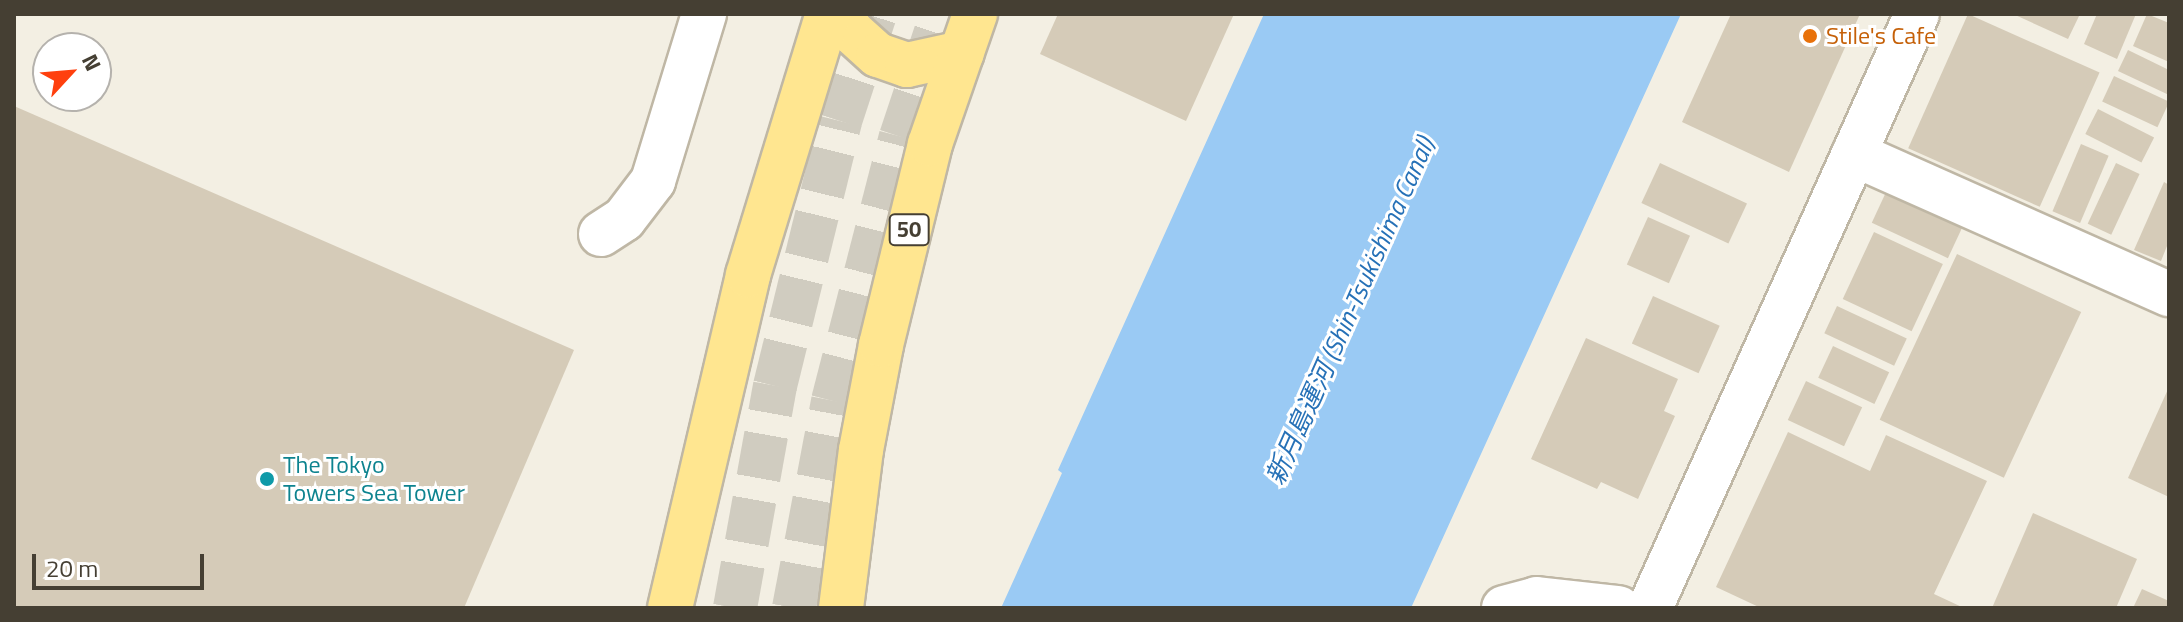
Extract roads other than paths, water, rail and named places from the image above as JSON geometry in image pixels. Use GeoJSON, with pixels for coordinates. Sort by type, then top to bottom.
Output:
{"type":"FeatureCollection","features":[{"type":"Feature","properties":{"kind":"main road"},"geometry":{"type":"LineString","coordinates":[[670,608],[748,275],[828,14]]}},
{"type":"Feature","properties":{"kind":"main road","name":"50"},"geometry":{"type":"LineString","coordinates":[[841,14],[851,31],[878,55],[907,65],[968,33]]}},
{"type":"Feature","properties":{"kind":"main road","name":"50"},"geometry":{"type":"LineString","coordinates":[[841,608],[861,450],[881,345],[930,144],[968,33]]}},
{"type":"Feature","properties":{"kind":"street"},"geometry":{"type":"LineString","coordinates":[[601,234],[624,219],[653,181],[704,14]]}},
{"type":"Feature","properties":{"kind":"street"},"geometry":{"type":"LineString","coordinates":[[1650,608],[1917,14]]}},
{"type":"Feature","properties":{"kind":"street"},"geometry":{"type":"LineString","coordinates":[[1854,154],[2169,294]]}},
{"type":"Feature","properties":{"kind":"street"},"geometry":{"type":"LineString","coordinates":[[1504,608],[1537,599],[1619,608]]}},
{"type":"Feature","properties":{"kind":"water","name":"新月島運河 (Shin-Tsukishima Canal)"},"geometry":{"type":"Polygon","coordinates":[[[1264,14],[1681,14],[1411,608],[1001,608],[1062,473],[1058,470],[1264,14]]]}},
{"type":"Feature","properties":{"kind":"tunnel"},"geometry":{"type":"LineString","coordinates":[[735,608],[775,386],[840,121],[875,14]]}},
{"type":"Feature","properties":{"kind":"tunnel"},"geometry":{"type":"LineString","coordinates":[[794,608],[833,401],[901,137],[942,14]]}},
{"type":"Feature","properties":{"kind":"place","name":"Stile's Cafe"},"geometry":{"type":"Point","coordinates":[1810,36]}},
{"type":"Feature","properties":{"kind":"place","name":"The Tokyo Towers Sea Tower"},"geometry":{"type":"Point","coordinates":[267,479]}}]}
